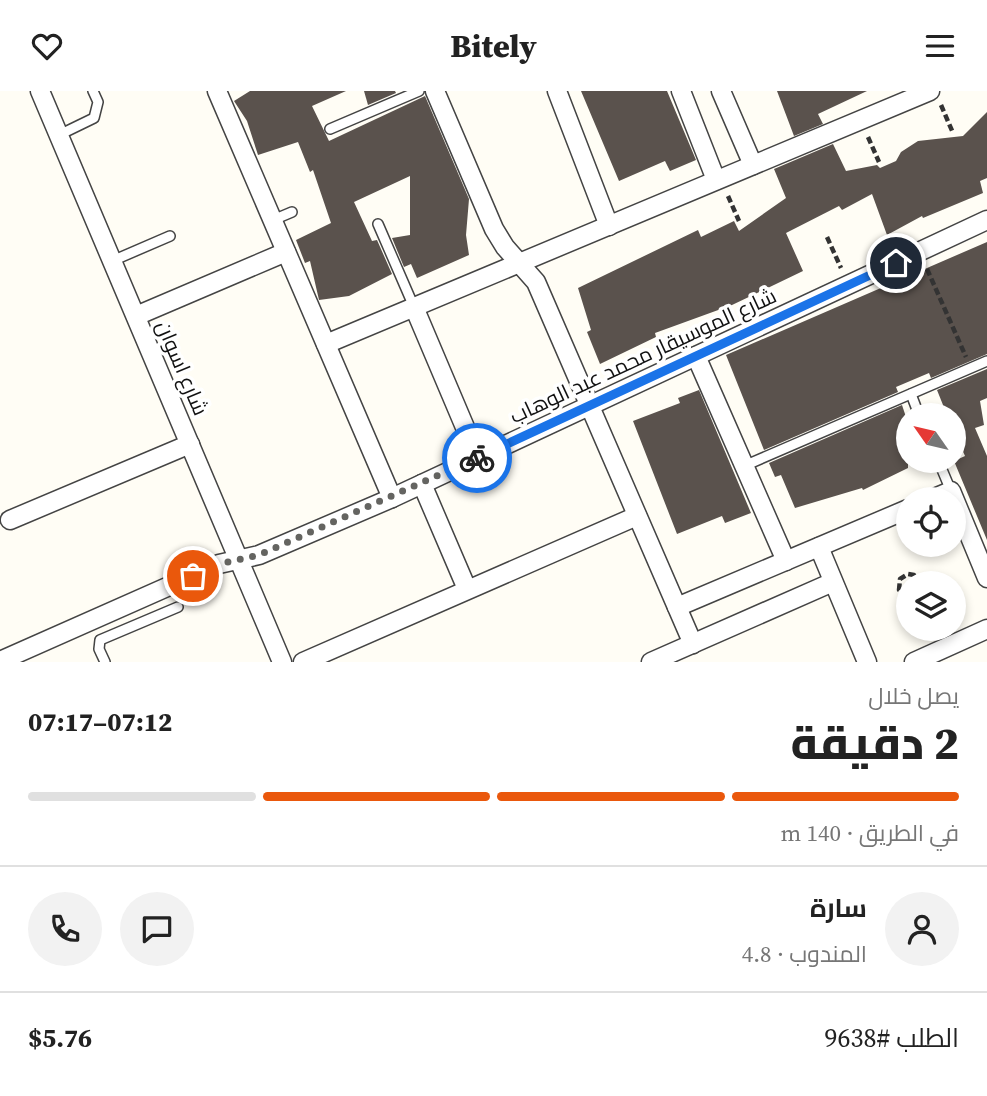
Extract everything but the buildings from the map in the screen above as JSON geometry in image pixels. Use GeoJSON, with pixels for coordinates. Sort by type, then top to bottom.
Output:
{"type":"FeatureCollection","features":[{"type":"Feature","properties":{"kind":"street","name":"شارع اسوان"},"geometry":{"type":"LineString","coordinates":[[40,91],[282,662]]}},
{"type":"Feature","properties":{"kind":"street"},"geometry":{"type":"LineString","coordinates":[[217,91],[392,498]]}},
{"type":"Feature","properties":{"kind":"street"},"geometry":{"type":"LineString","coordinates":[[435,91],[494,229],[536,282],[693,644]]}},
{"type":"Feature","properties":{"kind":"street"},"geometry":{"type":"LineString","coordinates":[[557,91],[609,226]]}},
{"type":"Feature","properties":{"kind":"street"},"geometry":{"type":"LineString","coordinates":[[681,91],[719,180]]}},
{"type":"Feature","properties":{"kind":"street"},"geometry":{"type":"LineString","coordinates":[[721,91],[753,165]]}},
{"type":"Feature","properties":{"kind":"street"},"geometry":{"type":"LineString","coordinates":[[326,344],[861,120],[928,95]]}},
{"type":"Feature","properties":{"kind":"street","name":"شارع الموسيقار محمد عبد الوهاب"},"geometry":{"type":"LineString","coordinates":[[0,661],[219,564],[259,555],[392,498],[987,221]]}},
{"type":"Feature","properties":{"kind":"street"},"geometry":{"type":"LineString","coordinates":[[136,316],[286,252]]}},
{"type":"Feature","properties":{"kind":"street"},"geometry":{"type":"LineString","coordinates":[[414,307],[478,458]]}},
{"type":"Feature","properties":{"kind":"street"},"geometry":{"type":"LineString","coordinates":[[696,356],[786,561]]}},
{"type":"Feature","properties":{"kind":"street"},"geometry":{"type":"LineString","coordinates":[[10,520],[190,444]]}},
{"type":"Feature","properties":{"kind":"street"},"geometry":{"type":"LineString","coordinates":[[422,484],[467,589]]}},
{"type":"Feature","properties":{"kind":"street"},"geometry":{"type":"LineString","coordinates":[[677,607],[896,514]]}},
{"type":"Feature","properties":{"kind":"street"},"geometry":{"type":"LineString","coordinates":[[303,662],[637,516]]}},
{"type":"Feature","properties":{"kind":"street"},"geometry":{"type":"LineString","coordinates":[[966,528],[987,579]]}},
{"type":"Feature","properties":{"kind":"street"},"geometry":{"type":"LineString","coordinates":[[819,547],[867,662]]}},
{"type":"Feature","properties":{"kind":"street"},"geometry":{"type":"LineString","coordinates":[[651,662],[833,582]]}},
{"type":"Feature","properties":{"kind":"street"},"geometry":{"type":"LineString","coordinates":[[914,662],[934,658],[987,629]]}},
{"type":"Feature","properties":{"kind":"lane"},"geometry":{"type":"LineString","coordinates":[[59,135],[94,118],[98,102],[93,91]]}},
{"type":"Feature","properties":{"kind":"lane"},"geometry":{"type":"LineString","coordinates":[[330,129],[419,91]]}},
{"type":"Feature","properties":{"kind":"lane"},"geometry":{"type":"LineString","coordinates":[[273,220],[292,212]]}},
{"type":"Feature","properties":{"kind":"lane"},"geometry":{"type":"LineString","coordinates":[[378,224],[414,307]]}},
{"type":"Feature","properties":{"kind":"lane"},"geometry":{"type":"LineString","coordinates":[[113,261],[170,236]]}},
{"type":"Feature","properties":{"kind":"lane"},"geometry":{"type":"LineString","coordinates":[[744,466],[987,361]]}},
{"type":"Feature","properties":{"kind":"lane"},"geometry":{"type":"LineString","coordinates":[[911,394],[914,403]]}},
{"type":"Feature","properties":{"kind":"lane"},"geometry":{"type":"LineString","coordinates":[[142,598],[152,618]]}},
{"type":"Feature","properties":{"kind":"lane"},"geometry":{"type":"LineString","coordinates":[[105,662],[98,646],[100,640],[178,607]]}},
{"type":"Feature","properties":{"kind":"path"},"geometry":{"type":"LineString","coordinates":[[928,95],[953,133]]}},
{"type":"Feature","properties":{"kind":"path"},"geometry":{"type":"LineString","coordinates":[[861,120],[879,162]]}},
{"type":"Feature","properties":{"kind":"path"},"geometry":{"type":"LineString","coordinates":[[719,180],[739,221]]}},
{"type":"Feature","properties":{"kind":"path"},"geometry":{"type":"LineString","coordinates":[[827,237],[849,285]]}},
{"type":"Feature","properties":{"kind":"path"},"geometry":{"type":"LineString","coordinates":[[920,252],[971,367]]}},
{"type":"Feature","properties":{"kind":"way so far"},"geometry":{"type":"LineString","coordinates":[[193,576],[219,564],[259,555],[477,458]]}},
{"type":"Feature","properties":{"kind":"route"},"geometry":{"type":"LineString","coordinates":[[477,458],[896,263]]}}]}
